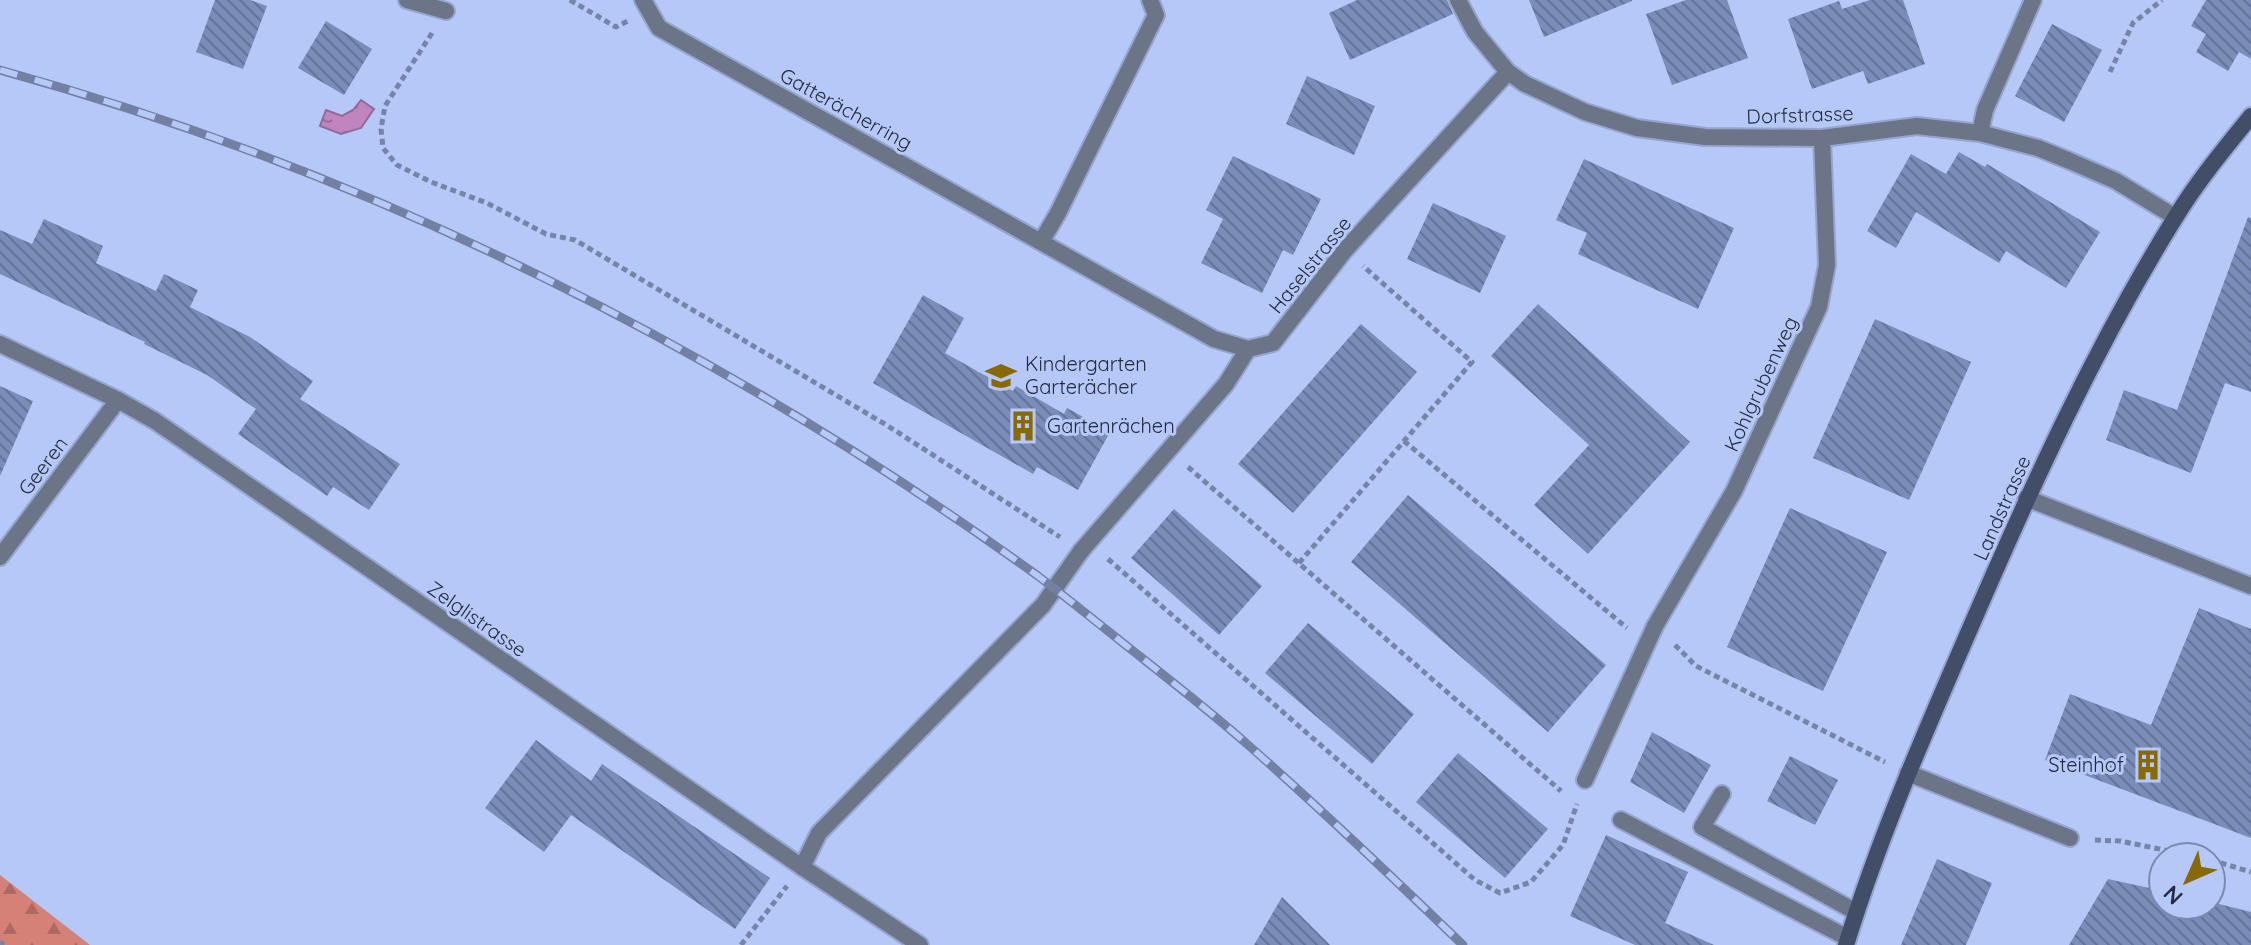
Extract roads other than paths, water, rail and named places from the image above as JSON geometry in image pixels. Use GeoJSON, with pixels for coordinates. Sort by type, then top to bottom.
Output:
{"type":"FeatureCollection","features":[{"type":"Feature","properties":{"kind":"main road","name":"Landstrasse"},"geometry":{"type":"LineString","coordinates":[[1847,941],[1908,773],[2026,498],[2096,357],[2175,217],[2210,166],[2251,116]]}},
{"type":"Feature","properties":{"kind":"street"},"geometry":{"type":"LineString","coordinates":[[407,0],[446,11]]}},
{"type":"Feature","properties":{"kind":"street"},"geometry":{"type":"LineString","coordinates":[[1041,242],[1156,15],[1150,0]]}},
{"type":"Feature","properties":{"kind":"street","name":"Dorfstrasse"},"geometry":{"type":"LineString","coordinates":[[1458,0],[1475,32],[1508,72],[1525,84],[1585,112],[1637,128],[1705,137],[1822,138],[1917,126],[1980,133],[2038,148],[2070,161],[2116,181],[2175,217]]}},
{"type":"Feature","properties":{"kind":"street"},"geometry":{"type":"LineString","coordinates":[[1980,133],[1985,110],[2033,0]]}},
{"type":"Feature","properties":{"kind":"street","name":"Gatterächerring"},"geometry":{"type":"LineString","coordinates":[[646,5],[659,28],[1214,339],[1248,349]]}},
{"type":"Feature","properties":{"kind":"street","name":"Haselstrasse"},"geometry":{"type":"LineString","coordinates":[[1248,349],[1273,343],[1345,250],[1508,72]]}},
{"type":"Feature","properties":{"kind":"street","name":"Kohlgrubenweg"},"geometry":{"type":"LineString","coordinates":[[1585,780],[1655,626],[1734,491],[1819,307],[1827,265],[1822,138]]}},
{"type":"Feature","properties":{"kind":"street","name":"Zelglistrasse"},"geometry":{"type":"LineString","coordinates":[[0,344],[118,400],[168,430],[920,945]]}},
{"type":"Feature","properties":{"kind":"street"},"geometry":{"type":"LineString","coordinates":[[802,867],[819,833],[1043,605],[1085,546],[1226,384],[1248,349]]}},
{"type":"Feature","properties":{"kind":"street","name":"Geeren"},"geometry":{"type":"LineString","coordinates":[[0,557],[118,400]]}},
{"type":"Feature","properties":{"kind":"street"},"geometry":{"type":"LineString","coordinates":[[2026,498],[2251,586]]}},
{"type":"Feature","properties":{"kind":"street"},"geometry":{"type":"LineString","coordinates":[[1908,773],[2070,838]]}},
{"type":"Feature","properties":{"kind":"street"},"geometry":{"type":"LineString","coordinates":[[1722,794],[1702,827],[1856,912]]}},
{"type":"Feature","properties":{"kind":"street"},"geometry":{"type":"LineString","coordinates":[[1621,820],[1847,941]]}},
{"type":"Feature","properties":{"kind":"water"},"geometry":{"type":"Polygon","coordinates":[[[361,100],[374,109],[361,128],[341,134],[320,126],[326,110],[342,116],[353,110],[361,100]]]}},
{"type":"Feature","properties":{"kind":"railway"},"geometry":{"type":"LineString","coordinates":[[0,70],[139,112],[275,160],[409,215],[541,276],[670,343],[796,416],[919,494],[1038,576],[1198,702],[1329,818],[1463,945]]}},
{"type":"Feature","properties":{"kind":"place","name":"Kindergarten Garterächer"},"geometry":{"type":"Point","coordinates":[1001,376]}},
{"type":"Feature","properties":{"kind":"place","name":"Gartenrächen"},"geometry":{"type":"Point","coordinates":[1023,426]}},
{"type":"Feature","properties":{"kind":"place","name":"Steinhof"},"geometry":{"type":"Point","coordinates":[2148,765]}}]}
